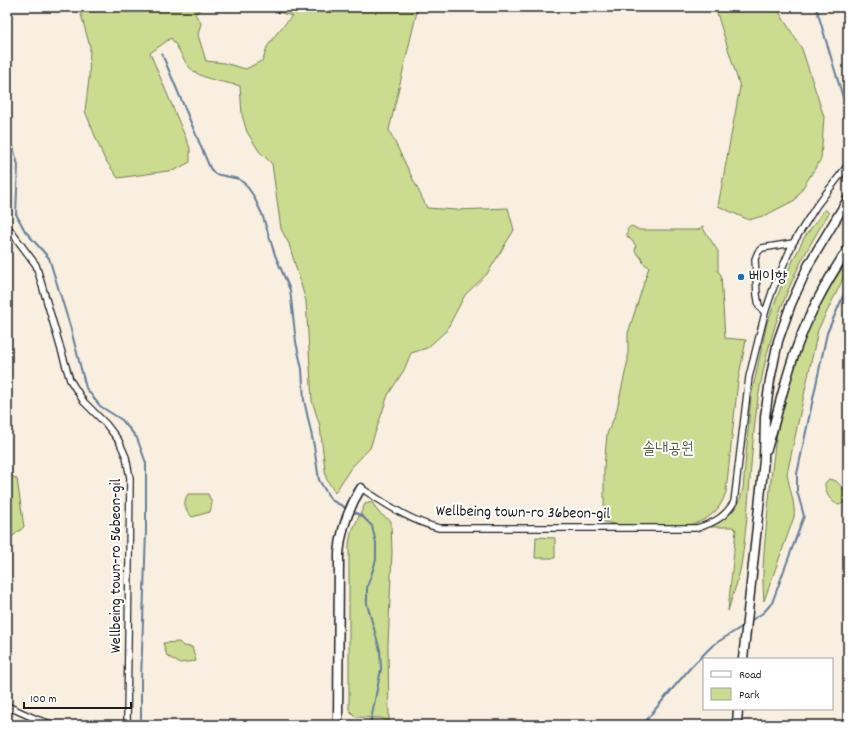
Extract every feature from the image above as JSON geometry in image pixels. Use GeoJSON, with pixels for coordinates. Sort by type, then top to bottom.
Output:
{"type":"FeatureCollection","features":[{"type":"Feature","properties":{"kind":"main road"},"geometry":{"type":"LineString","coordinates":[[743,658],[764,460],[765,417],[770,380],[778,342],[794,297],[809,264],[848,199]]}},
{"type":"Feature","properties":{"kind":"main road"},"geometry":{"type":"LineString","coordinates":[[764,460],[782,393],[803,332],[820,294],[848,249]]}},
{"type":"Feature","properties":{"kind":"main road","name":"Wellbeing town-ro 36beon-gil"},"geometry":{"type":"LineString","coordinates":[[338,725],[339,554],[346,519],[361,488]]}},
{"type":"Feature","properties":{"kind":"main road"},"geometry":{"type":"LineString","coordinates":[[737,725],[738,710]]}},
{"type":"Feature","properties":{"kind":"street","name":"Wellbeing town-ro 36beon-gil"},"geometry":{"type":"LineString","coordinates":[[361,488],[401,514],[439,528],[675,529],[698,528],[718,520],[728,511],[734,502],[749,377],[765,313],[773,289],[793,243],[817,205],[848,165]]}},
{"type":"Feature","properties":{"kind":"street","name":"Wellbeing town-ro 56beon-gil"},"geometry":{"type":"LineString","coordinates":[[7,226],[36,265],[70,380],[84,402],[106,424],[119,441],[126,457],[130,478],[127,725]]}},
{"type":"Feature","properties":{"kind":"street"},"geometry":{"type":"LineString","coordinates":[[765,313],[759,306],[755,259],[758,252],[762,248],[793,243]]}},
{"type":"Feature","properties":{"kind":"street"},"geometry":{"type":"LineString","coordinates":[[7,706],[36,719],[55,725]]}},
{"type":"Feature","properties":{"kind":"green space"},"geometry":{"type":"Polygon","coordinates":[[[79,7],[203,7],[195,14],[201,23],[198,35],[206,61],[224,63],[246,69],[263,60],[267,47],[292,16],[260,7],[418,7],[389,130],[427,208],[457,210],[508,208],[514,230],[487,274],[465,295],[446,331],[427,348],[411,353],[404,370],[388,395],[370,448],[350,469],[335,493],[326,478],[320,426],[312,401],[306,301],[289,244],[281,229],[272,164],[259,151],[247,132],[242,115],[240,86],[210,79],[191,69],[171,38],[150,53],[190,148],[190,162],[175,170],[118,178],[104,158],[85,111],[89,79],[90,47],[79,7]]]}},
{"type":"Feature","properties":{"kind":"green space"},"geometry":{"type":"Polygon","coordinates":[[[715,7],[776,7],[802,49],[824,117],[821,159],[795,200],[766,215],[749,220],[718,206],[740,87],[715,7]]]}},
{"type":"Feature","properties":{"kind":"green space"},"geometry":{"type":"Polygon","coordinates":[[[825,209],[829,213],[797,270],[781,307],[767,353],[755,419],[745,539],[738,578],[728,611],[736,530],[733,527],[711,527],[723,520],[732,512],[741,496],[743,489],[751,397],[767,323],[785,277],[804,238],[825,209]]]}},
{"type":"Feature","properties":{"kind":"green space","name":"솔내공원"},"geometry":{"type":"Polygon","coordinates":[[[632,226],[639,230],[698,230],[703,226],[704,230],[718,251],[718,271],[721,275],[725,338],[746,340],[738,381],[726,492],[721,504],[710,516],[694,524],[626,526],[604,522],[604,467],[607,434],[616,413],[628,360],[628,333],[649,267],[643,263],[642,259],[635,251],[636,246],[627,236],[628,228],[632,226]]]}},
{"type":"Feature","properties":{"kind":"green space"},"geometry":{"type":"Polygon","coordinates":[[[845,264],[843,278],[818,330],[787,474],[793,502],[794,517],[764,601],[763,567],[774,455],[777,434],[789,381],[813,320],[833,282],[845,264]]]}},
{"type":"Feature","properties":{"kind":"green space"},"geometry":{"type":"Polygon","coordinates":[[[7,473],[17,479],[24,527],[7,541],[7,473]]]}},
{"type":"Feature","properties":{"kind":"green space"},"geometry":{"type":"Polygon","coordinates":[[[829,479],[836,481],[845,490],[848,490],[848,501],[839,505],[831,499],[827,494],[825,487],[825,483],[829,479]]]}},
{"type":"Feature","properties":{"kind":"green space"},"geometry":{"type":"Polygon","coordinates":[[[188,494],[208,494],[212,503],[210,512],[192,517],[185,506],[185,500],[188,494]]]}},
{"type":"Feature","properties":{"kind":"green space"},"geometry":{"type":"Polygon","coordinates":[[[372,502],[379,513],[391,521],[392,552],[388,645],[389,722],[381,718],[356,717],[349,710],[349,544],[351,533],[365,504],[372,502]]]}},
{"type":"Feature","properties":{"kind":"green space"},"geometry":{"type":"Polygon","coordinates":[[[536,537],[555,538],[555,558],[535,558],[536,537]]]}},
{"type":"Feature","properties":{"kind":"green space"},"geometry":{"type":"Polygon","coordinates":[[[179,642],[183,646],[192,647],[196,661],[179,663],[167,656],[163,643],[179,642]]]}},
{"type":"Feature","properties":{"kind":"waterway"},"geometry":{"type":"LineString","coordinates":[[816,7],[847,111],[848,141]]}},
{"type":"Feature","properties":{"kind":"waterway"},"geometry":{"type":"LineString","coordinates":[[162,54],[210,168],[215,174],[239,179],[246,185],[253,195],[262,214],[275,255],[290,290],[296,342],[302,369],[304,400],[314,446],[319,480],[331,500],[348,509]]}},
{"type":"Feature","properties":{"kind":"waterway"},"geometry":{"type":"LineString","coordinates":[[7,138],[13,147],[18,165],[16,214],[25,231],[49,258],[70,326],[86,388],[100,406],[122,420],[137,438],[146,463],[146,531],[141,725]]}},
{"type":"Feature","properties":{"kind":"waterway"},"geometry":{"type":"LineString","coordinates":[[750,621],[763,613],[772,603],[804,516],[797,491],[797,474],[827,333],[848,285]]}},
{"type":"Feature","properties":{"kind":"waterway"},"geometry":{"type":"LineString","coordinates":[[352,511],[362,516],[372,526],[376,543],[376,560],[367,588],[367,604],[380,650],[381,669],[370,725]]}},
{"type":"Feature","properties":{"kind":"waterway"},"geometry":{"type":"LineString","coordinates":[[643,725],[691,667],[713,645],[743,626]]}},
{"type":"Feature","properties":{"kind":"place","name":"베이향"},"geometry":{"type":"Point","coordinates":[741,277]}}]}
